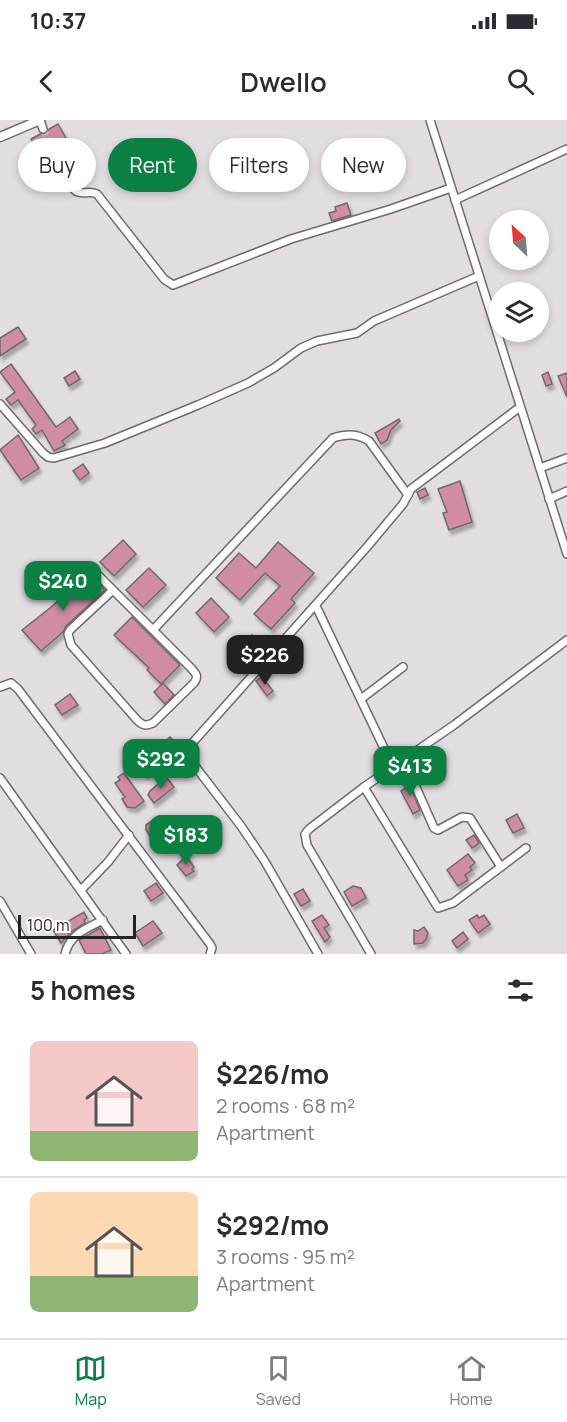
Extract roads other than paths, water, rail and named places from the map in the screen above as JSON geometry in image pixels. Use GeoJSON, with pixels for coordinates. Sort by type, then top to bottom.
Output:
{"type":"FeatureCollection","features":[{"type":"Feature","properties":{"kind":"street"},"geometry":{"type":"LineString","coordinates":[[0,137],[40,120],[43,129]]}},
{"type":"Feature","properties":{"kind":"street"},"geometry":{"type":"LineString","coordinates":[[430,120],[567,554]]}},
{"type":"Feature","properties":{"kind":"street"},"geometry":{"type":"LineString","coordinates":[[454,200],[567,149]]}},
{"type":"Feature","properties":{"kind":"street"},"geometry":{"type":"LineString","coordinates":[[92,192],[97,194],[164,279],[173,285],[291,239],[451,188]]}},
{"type":"Feature","properties":{"kind":"street"},"geometry":{"type":"LineString","coordinates":[[0,404],[43,453],[54,458],[105,443],[198,405],[248,383],[274,368],[301,348],[317,341],[357,333],[374,321],[479,276]]}},
{"type":"Feature","properties":{"kind":"street"},"geometry":{"type":"LineString","coordinates":[[318,954],[264,860],[186,753],[191,743],[316,606],[420,482],[520,406]]}},
{"type":"Feature","properties":{"kind":"street"},"geometry":{"type":"LineString","coordinates":[[153,630],[333,438],[354,434],[369,441],[408,495]]}},
{"type":"Feature","properties":{"kind":"street"},"geometry":{"type":"LineString","coordinates":[[540,468],[567,458]]}},
{"type":"Feature","properties":{"kind":"street"},"geometry":{"type":"LineString","coordinates":[[549,499],[567,491]]}},
{"type":"Feature","properties":{"kind":"street"},"geometry":{"type":"LineString","coordinates":[[93,570],[113,590],[153,630],[196,674],[197,679],[153,723],[146,726],[137,720],[68,639],[70,630],[113,590]]}},
{"type":"Feature","properties":{"kind":"street"},"geometry":{"type":"LineString","coordinates":[[316,606],[393,767]]}},
{"type":"Feature","properties":{"kind":"street"},"geometry":{"type":"LineString","coordinates":[[371,954],[305,839],[305,834],[363,787],[454,725],[567,640]]}},
{"type":"Feature","properties":{"kind":"street"},"geometry":{"type":"LineString","coordinates":[[361,699],[403,667]]}},
{"type":"Feature","properties":{"kind":"street"},"geometry":{"type":"LineString","coordinates":[[0,687],[10,683],[18,689],[210,944],[212,948],[210,954]]}},
{"type":"Feature","properties":{"kind":"street"},"geometry":{"type":"LineString","coordinates":[[404,760],[434,828],[438,830],[444,828],[462,817],[470,818],[501,867]]}},
{"type":"Feature","properties":{"kind":"street"},"geometry":{"type":"LineString","coordinates":[[0,778],[82,889],[126,954]]}},
{"type":"Feature","properties":{"kind":"street"},"geometry":{"type":"LineString","coordinates":[[363,787],[438,908],[444,908],[453,903],[526,848]]}},
{"type":"Feature","properties":{"kind":"street"},"geometry":{"type":"LineString","coordinates":[[82,889],[108,862],[129,835]]}},
{"type":"Feature","properties":{"kind":"street"},"geometry":{"type":"LineString","coordinates":[[0,902],[31,954]]}},
{"type":"Feature","properties":{"kind":"street"},"geometry":{"type":"LineString","coordinates":[[65,954],[74,936],[103,920]]}},
{"type":"Feature","properties":{"kind":"tunnel"},"geometry":{"type":"LineString","coordinates":[[43,129],[48,138]]}}]}
